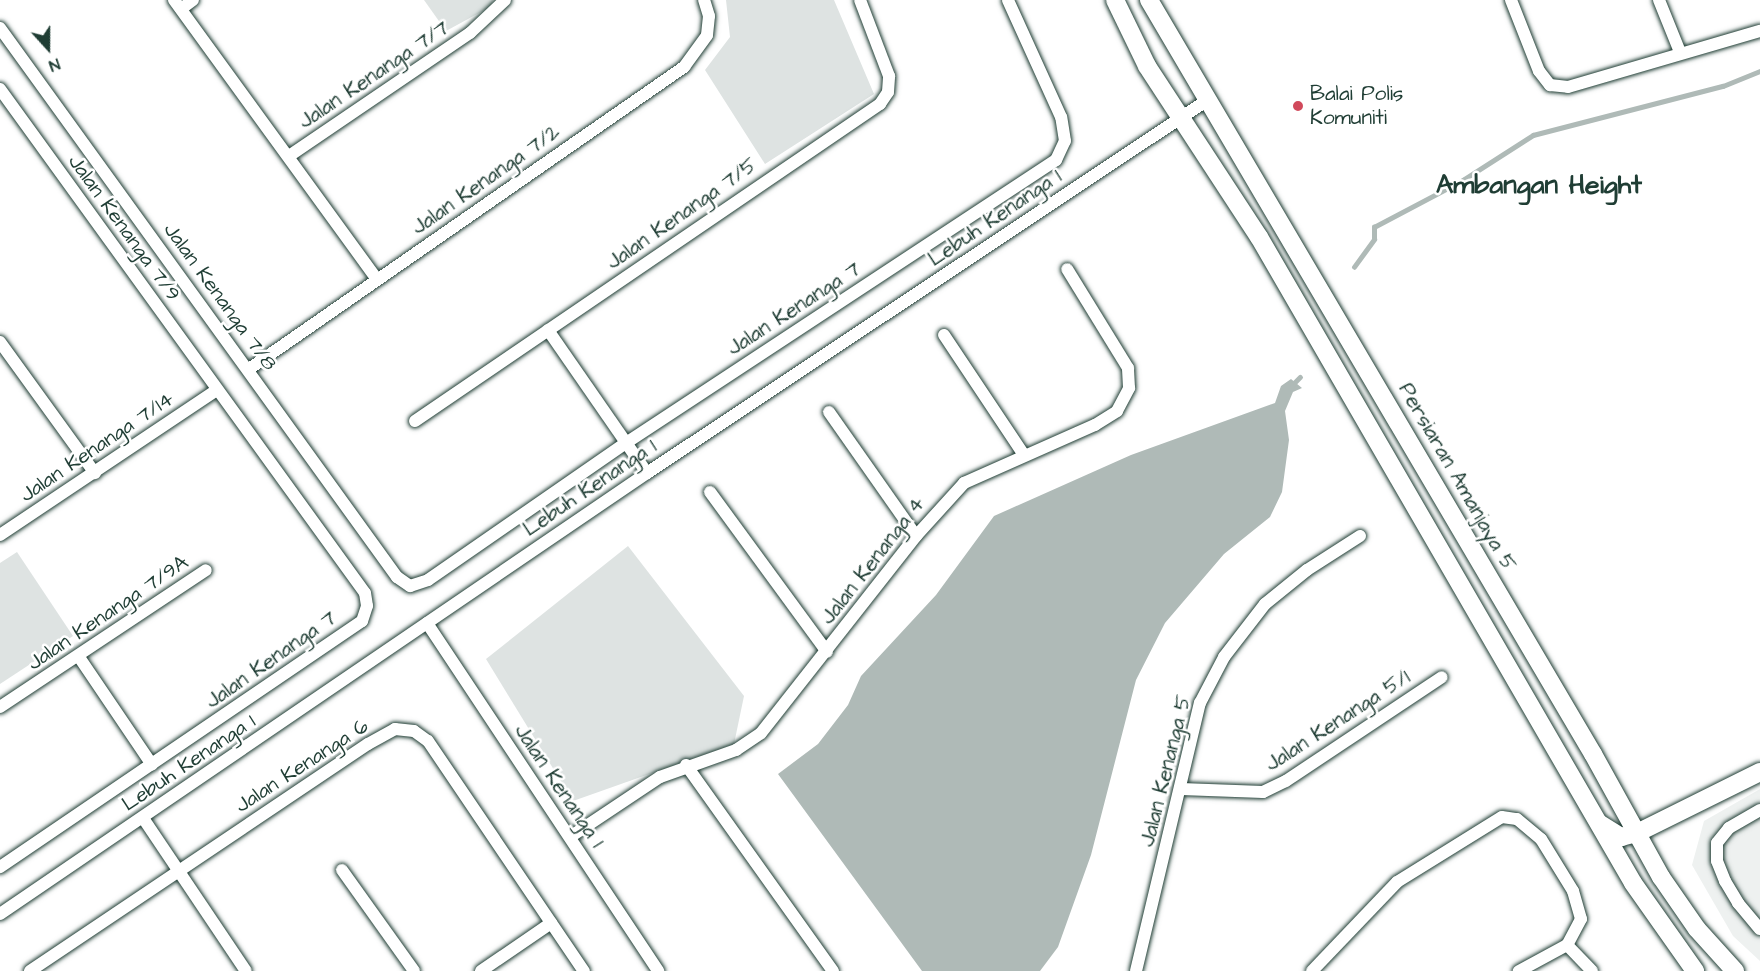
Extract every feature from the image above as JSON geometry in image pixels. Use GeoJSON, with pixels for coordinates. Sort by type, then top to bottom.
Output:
{"type":"FeatureCollection","features":[{"type":"Feature","properties":{"kind":"street"},"geometry":{"type":"LineString","coordinates":[[193,0],[178,4],[377,279]]}},
{"type":"Feature","properties":{"kind":"street","name":"Jalan Kenanga 7/7"},"geometry":{"type":"LineString","coordinates":[[289,156],[470,33],[505,0]]}},
{"type":"Feature","properties":{"kind":"street","name":"Jalan Kenanga 7/2"},"geometry":{"type":"LineString","coordinates":[[249,369],[684,67],[707,35],[709,16],[705,0]]}},
{"type":"Feature","properties":{"kind":"street","name":"Jalan Kenanga 7/5"},"geometry":{"type":"LineString","coordinates":[[415,421],[880,104],[888,92],[890,76],[860,0]]}},
{"type":"Feature","properties":{"kind":"street","name":"Jalan Kenanga 7"},"geometry":{"type":"LineString","coordinates":[[410,586],[428,580],[626,443],[1056,160],[1065,141],[1061,117],[1008,0]]}},
{"type":"Feature","properties":{"kind":"street"},"geometry":{"type":"LineString","coordinates":[[1115,0],[1147,66],[1265,247],[1633,883],[1695,971]]}},
{"type":"Feature","properties":{"kind":"street","name":"Persiaran Amanjaya 5"},"geometry":{"type":"LineString","coordinates":[[1149,0],[1206,101],[1312,273],[1676,901],[1735,971]]}},
{"type":"Feature","properties":{"kind":"street"},"geometry":{"type":"LineString","coordinates":[[1511,0],[1539,71],[1550,85],[1568,87],[1680,52],[1760,31]]}},
{"type":"Feature","properties":{"kind":"street"},"geometry":{"type":"LineString","coordinates":[[1659,0],[1680,52]]}},
{"type":"Feature","properties":{"kind":"street","name":"Jalan Kenanga 7/8"},"geometry":{"type":"LineString","coordinates":[[0,28],[249,369],[397,578],[410,586]]}},
{"type":"Feature","properties":{"kind":"street","name":"Jalan Kenanga 7/9"},"geometry":{"type":"LineString","coordinates":[[0,89],[215,391]]}},
{"type":"Feature","properties":{"kind":"street","name":"Lebuh Kenanga 1"},"geometry":{"type":"LineString","coordinates":[[0,914],[647,473],[1206,101]]}},
{"type":"Feature","properties":{"kind":"street","name":"Jalan Kenanga 4"},"geometry":{"type":"LineString","coordinates":[[570,837],[660,777],[686,765],[736,750],[761,733],[916,536],[964,483],[1095,425],[1117,411],[1129,388],[1128,368],[1067,268]]}},
{"type":"Feature","properties":{"kind":"street"},"geometry":{"type":"LineString","coordinates":[[548,330],[647,473]]}},
{"type":"Feature","properties":{"kind":"street"},"geometry":{"type":"LineString","coordinates":[[944,335],[1024,455]]}},
{"type":"Feature","properties":{"kind":"street"},"geometry":{"type":"LineString","coordinates":[[0,342],[95,473]]}},
{"type":"Feature","properties":{"kind":"street","name":"Jalan Kenanga 7"},"geometry":{"type":"LineString","coordinates":[[0,867],[362,621],[367,606],[364,593],[215,391]]}},
{"type":"Feature","properties":{"kind":"street","name":"Jalan Kenanga 7/14"},"geometry":{"type":"LineString","coordinates":[[0,535],[215,391]]}},
{"type":"Feature","properties":{"kind":"street"},"geometry":{"type":"LineString","coordinates":[[829,412],[916,536]]}},
{"type":"Feature","properties":{"kind":"street"},"geometry":{"type":"LineString","coordinates":[[710,492],[827,652]]}},
{"type":"Feature","properties":{"kind":"street","name":"Jalan Kenanga 5"},"geometry":{"type":"LineString","coordinates":[[1136,971],[1200,703],[1224,657],[1265,604],[1307,570],[1360,536]]}},
{"type":"Feature","properties":{"kind":"street","name":"Jalan Kenanga 7/9A"},"geometry":{"type":"LineString","coordinates":[[0,707],[79,657],[206,570]]}},
{"type":"Feature","properties":{"kind":"street","name":"Jalan Kenanga 1"},"geometry":{"type":"LineString","coordinates":[[427,623],[658,971]]}},
{"type":"Feature","properties":{"kind":"street"},"geometry":{"type":"LineString","coordinates":[[79,657],[152,765]]}},
{"type":"Feature","properties":{"kind":"street","name":"Jalan Kenanga 5/1"},"geometry":{"type":"LineString","coordinates":[[1181,789],[1263,792],[1286,781],[1443,677]]}},
{"type":"Feature","properties":{"kind":"street","name":"Jalan Kenanga 6"},"geometry":{"type":"LineString","coordinates":[[30,971],[368,744],[395,729],[414,731],[428,741],[584,971]]}},
{"type":"Feature","properties":{"kind":"street"},"geometry":{"type":"LineString","coordinates":[[686,765],[833,971]]}},
{"type":"Feature","properties":{"kind":"street"},"geometry":{"type":"LineString","coordinates":[[1599,823],[1621,837],[1637,833],[1760,772]]}},
{"type":"Feature","properties":{"kind":"street"},"geometry":{"type":"LineString","coordinates":[[1760,810],[1729,828],[1717,843],[1718,861],[1725,880],[1738,903],[1760,929]]}},
{"type":"Feature","properties":{"kind":"street"},"geometry":{"type":"LineString","coordinates":[[142,818],[246,971]]}},
{"type":"Feature","properties":{"kind":"street"},"geometry":{"type":"LineString","coordinates":[[1312,971],[1397,882],[1487,824],[1503,818],[1530,826],[1560,868],[1579,905],[1581,919],[1567,945],[1519,971]]}},
{"type":"Feature","properties":{"kind":"street"},"geometry":{"type":"LineString","coordinates":[[1633,883],[1628,853],[1637,833]]}},
{"type":"Feature","properties":{"kind":"street"},"geometry":{"type":"LineString","coordinates":[[342,870],[414,971]]}},
{"type":"Feature","properties":{"kind":"street"},"geometry":{"type":"LineString","coordinates":[[481,971],[551,923]]}},
{"type":"Feature","properties":{"kind":"street"},"geometry":{"type":"LineString","coordinates":[[1567,945],[1592,971]]}},
{"type":"Feature","properties":{"kind":"shaded area"},"geometry":{"type":"Polygon","coordinates":[[[424,0],[493,0],[490,7],[446,31],[424,0]]]}},
{"type":"Feature","properties":{"kind":"shaded area"},"geometry":{"type":"Polygon","coordinates":[[[726,0],[834,0],[874,94],[765,164],[705,70],[730,37],[726,0]]]}},
{"type":"Feature","properties":{"kind":"shaded area"},"geometry":{"type":"Polygon","coordinates":[[[1291,379],[1302,388],[1293,392],[1285,411],[1289,440],[1282,492],[1270,517],[1224,554],[1165,623],[1136,680],[1091,855],[1058,947],[1040,971],[922,971],[778,774],[818,744],[848,705],[861,676],[936,595],[994,516],[1131,455],[1275,403],[1281,386],[1291,379]]]}},
{"type":"Feature","properties":{"kind":"shaded area"},"geometry":{"type":"Polygon","coordinates":[[[628,546],[744,696],[734,744],[573,801],[486,659],[628,546]]]}},
{"type":"Feature","properties":{"kind":"shaded area"},"geometry":{"type":"Polygon","coordinates":[[[17,552],[73,636],[0,684],[0,563],[17,552]]]}},
{"type":"Feature","properties":{"kind":"shaded area"},"geometry":{"type":"Polygon","coordinates":[[[1760,789],[1760,961],[1733,936],[1692,865],[1704,821],[1760,789]]]}},
{"type":"Feature","properties":{"kind":"waterway"},"geometry":{"type":"LineString","coordinates":[[1354,267],[1374,239],[1374,227],[1463,180],[1533,135],[1723,86],[1760,71]]}},
{"type":"Feature","properties":{"kind":"waterway"},"geometry":{"type":"LineString","coordinates":[[1292,385],[1300,377]]}},
{"type":"Feature","properties":{"kind":"place","name":"Balai Polis Komuniti"},"geometry":{"type":"Point","coordinates":[1298,106]}},
{"type":"Feature","properties":{"kind":"district","name":"Ambangan Height"},"geometry":{"type":"Point","coordinates":[1539,186]}}]}
